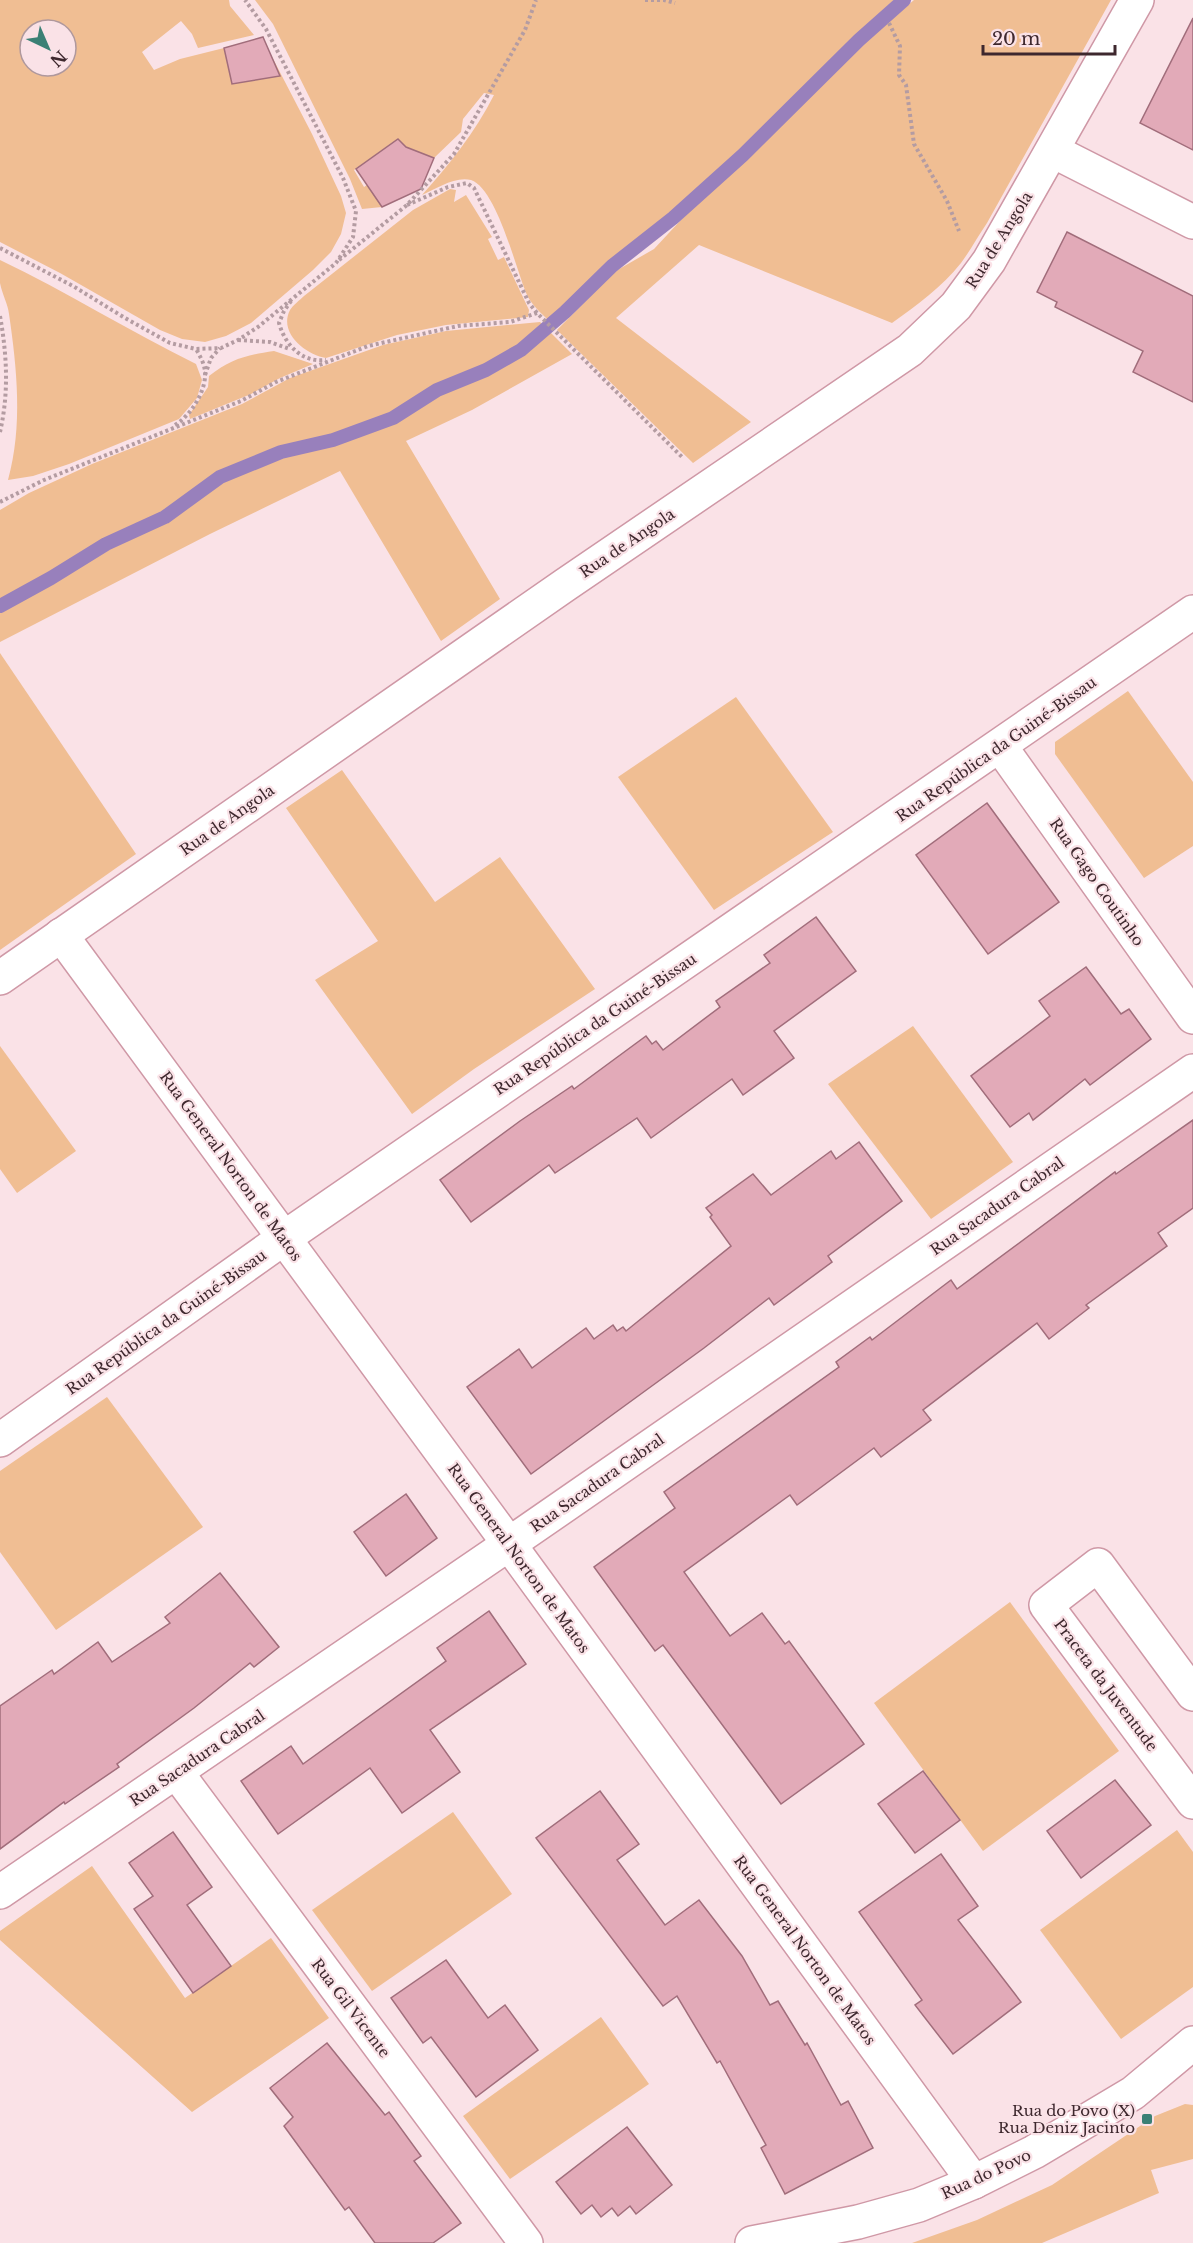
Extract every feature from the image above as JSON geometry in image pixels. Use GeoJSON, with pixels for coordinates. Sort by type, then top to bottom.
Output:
{"type":"FeatureCollection","features":[{"type":"Feature","properties":{"kind":"street","name":"Rua de Angola"},"geometry":{"type":"LineString","coordinates":[[0,978],[565,585],[910,350],[956,306],[989,261],[1137,0]]}},
{"type":"Feature","properties":{"kind":"street"},"geometry":{"type":"LineString","coordinates":[[1053,151],[1193,222]]}},
{"type":"Feature","properties":{"kind":"street","name":"Rua República da Guiné-Bissau"},"geometry":{"type":"LineString","coordinates":[[0,1440],[284,1238],[1193,612]]}},
{"type":"Feature","properties":{"kind":"street","name":"Rua Gago Coutinho"},"geometry":{"type":"LineString","coordinates":[[1000,746],[1193,1017]]}},
{"type":"Feature","properties":{"kind":"street","name":"Rua General Norton de Matos"},"geometry":{"type":"LineString","coordinates":[[61,935],[974,2182]]}},
{"type":"Feature","properties":{"kind":"street","name":"Rua Sacadura Cabral"},"geometry":{"type":"LineString","coordinates":[[0,1892],[177,1773],[1193,1071]]}},
{"type":"Feature","properties":{"kind":"street","name":"Praceta da Juventude"},"geometry":{"type":"LineString","coordinates":[[1193,1694],[1098,1565],[1046,1605],[1193,1802]]}},
{"type":"Feature","properties":{"kind":"street","name":"Rua Gil Vicente"},"geometry":{"type":"LineString","coordinates":[[177,1773],[526,2243]]}},
{"type":"Feature","properties":{"kind":"street","name":"Rua do Povo"},"geometry":{"type":"LineString","coordinates":[[752,2243],[858,2222],[919,2205],[974,2182],[1034,2152],[1133,2093],[1193,2043]]}},
{"type":"Feature","properties":{"kind":"path"},"geometry":{"type":"LineString","coordinates":[[245,0],[266,28],[343,178],[356,211],[353,237],[336,263]]}},
{"type":"Feature","properties":{"kind":"path"},"geometry":{"type":"LineString","coordinates":[[164,432],[181,421],[194,405],[201,393],[211,358],[221,348],[258,327],[407,205],[454,154],[525,30],[536,0]]}},
{"type":"Feature","properties":{"kind":"path"},"geometry":{"type":"LineString","coordinates":[[645,0],[664,0],[675,3]]}},
{"type":"Feature","properties":{"kind":"path"},"geometry":{"type":"LineString","coordinates":[[889,23],[900,46],[899,75],[906,86],[914,144],[947,201],[969,252],[975,280]]}},
{"type":"Feature","properties":{"kind":"path"},"geometry":{"type":"LineString","coordinates":[[407,205],[448,186],[467,183],[474,188],[529,303],[560,339],[711,486]]}},
{"type":"Feature","properties":{"kind":"path"},"geometry":{"type":"LineString","coordinates":[[0,248],[73,286],[170,343],[196,349],[221,348]]}},
{"type":"Feature","properties":{"kind":"path"},"geometry":{"type":"LineString","coordinates":[[295,297],[284,311],[279,323],[288,346],[299,354]]}},
{"type":"Feature","properties":{"kind":"path"},"geometry":{"type":"LineString","coordinates":[[0,502],[44,480],[241,401],[276,382],[368,346],[458,326],[510,322],[537,313]]}},
{"type":"Feature","properties":{"kind":"path"},"geometry":{"type":"LineString","coordinates":[[0,316],[5,344],[7,382],[0,432]]}},
{"type":"Feature","properties":{"kind":"path"},"geometry":{"type":"LineString","coordinates":[[238,340],[270,342],[323,361],[342,357]]}},
{"type":"Feature","properties":{"kind":"path"},"geometry":{"type":"LineString","coordinates":[[196,349],[203,363],[205,376]]}},
{"type":"Feature","properties":{"kind":"shaded area"},"geometry":{"type":"Polygon","coordinates":[[[0,0],[229,0],[230,6],[254,35],[198,48],[192,34],[181,21],[142,52],[154,70],[180,59],[224,48],[232,83],[276,74],[270,53],[341,196],[346,213],[341,234],[331,252],[251,323],[226,336],[205,342],[182,339],[160,330],[0,242],[0,0]]]}},
{"type":"Feature","properties":{"kind":"shaded area"},"geometry":{"type":"Polygon","coordinates":[[[255,0],[894,0],[742,151],[674,211],[610,260],[548,320],[527,295],[505,231],[489,198],[480,186],[465,179],[446,184],[422,195],[479,122],[494,95],[484,93],[463,119],[461,132],[434,158],[406,147],[398,139],[354,170],[364,187],[383,174],[382,207],[362,209],[350,179],[273,24],[255,0]]]}},
{"type":"Feature","properties":{"kind":"shaded area"},"geometry":{"type":"Polygon","coordinates":[[[914,0],[1111,0],[987,223],[964,258],[954,272],[937,288],[892,323],[699,245],[616,318],[751,422],[693,463],[557,330],[614,272],[654,249],[693,207],[861,45],[914,0]]]}},
{"type":"Feature","properties":{"kind":"shaded area"},"geometry":{"type":"Polygon","coordinates":[[[450,189],[456,190],[454,202],[466,195],[492,237],[488,239],[498,260],[504,257],[529,310],[528,317],[446,325],[397,335],[326,358],[310,352],[296,342],[291,335],[287,319],[295,304],[413,210],[450,189]]]}},
{"type":"Feature","properties":{"kind":"shaded area"},"geometry":{"type":"Polygon","coordinates":[[[0,260],[196,364],[202,380],[197,398],[179,419],[69,464],[33,476],[8,480],[16,439],[17,397],[9,314],[0,283],[0,260]]]}},
{"type":"Feature","properties":{"kind":"shaded area"},"geometry":{"type":"Polygon","coordinates":[[[540,322],[572,354],[472,410],[406,441],[500,599],[441,641],[340,471],[210,534],[0,642],[0,510],[29,493],[92,464],[242,404],[290,378],[383,345],[446,331],[540,322]]]}},
{"type":"Feature","properties":{"kind":"shaded area"},"geometry":{"type":"Polygon","coordinates":[[[274,351],[313,364],[251,394],[190,419],[189,415],[208,387],[209,376],[224,365],[239,359],[274,351]]]}},
{"type":"Feature","properties":{"kind":"shaded area"},"geometry":{"type":"Polygon","coordinates":[[[0,653],[136,854],[0,950],[0,653]]]}},
{"type":"Feature","properties":{"kind":"shaded area"},"geometry":{"type":"Polygon","coordinates":[[[1128,691],[1193,782],[1193,846],[1144,878],[1055,754],[1055,742],[1128,691]]]}},
{"type":"Feature","properties":{"kind":"shaded area"},"geometry":{"type":"Polygon","coordinates":[[[736,697],[833,832],[714,910],[618,777],[736,697]]]}},
{"type":"Feature","properties":{"kind":"shaded area"},"geometry":{"type":"Polygon","coordinates":[[[342,770],[435,902],[500,857],[595,989],[474,1069],[412,1114],[315,980],[378,941],[286,808],[342,770]]]}},
{"type":"Feature","properties":{"kind":"shaded area"},"geometry":{"type":"Polygon","coordinates":[[[913,1026],[1013,1162],[931,1219],[828,1084],[913,1026]]]}},
{"type":"Feature","properties":{"kind":"shaded area"},"geometry":{"type":"Polygon","coordinates":[[[0,1046],[76,1151],[17,1193],[0,1169],[0,1046]]]}},
{"type":"Feature","properties":{"kind":"shaded area"},"geometry":{"type":"Polygon","coordinates":[[[107,1397],[203,1527],[56,1630],[0,1552],[0,1471],[107,1397]]]}},
{"type":"Feature","properties":{"kind":"shaded area"},"geometry":{"type":"Polygon","coordinates":[[[1010,1602],[1119,1751],[983,1851],[874,1703],[1010,1602]]]}},
{"type":"Feature","properties":{"kind":"shaded area"},"geometry":{"type":"Polygon","coordinates":[[[453,1812],[512,1894],[372,1991],[312,1910],[453,1812]]]}},
{"type":"Feature","properties":{"kind":"shaded area"},"geometry":{"type":"Polygon","coordinates":[[[1177,1830],[1193,1852],[1193,1987],[1121,2039],[1040,1930],[1177,1830]]]}},
{"type":"Feature","properties":{"kind":"shaded area"},"geometry":{"type":"Polygon","coordinates":[[[92,1866],[185,1998],[271,1938],[329,2018],[192,2112],[0,1940],[0,1931],[92,1866]]]}},
{"type":"Feature","properties":{"kind":"shaded area"},"geometry":{"type":"Polygon","coordinates":[[[601,2017],[649,2084],[510,2179],[463,2116],[601,2017]]]}},
{"type":"Feature","properties":{"kind":"shaded area"},"geometry":{"type":"Polygon","coordinates":[[[1185,2104],[1193,2105],[1193,2159],[1151,2170],[1159,2193],[1042,2243],[912,2243],[977,2220],[1052,2185],[1155,2116],[1185,2104]]]}},
{"type":"Feature","properties":{"kind":"building"},"geometry":{"type":"Polygon","coordinates":[[[1193,18],[1193,150],[1140,123],[1193,18]]]}},
{"type":"Feature","properties":{"kind":"building"},"geometry":{"type":"Polygon","coordinates":[[[263,37],[280,76],[232,84],[224,48],[263,37]]]}},
{"type":"Feature","properties":{"kind":"building"},"geometry":{"type":"Polygon","coordinates":[[[398,139],[406,147],[434,158],[421,189],[382,207],[356,169],[398,139]]]}},
{"type":"Feature","properties":{"kind":"building"},"geometry":{"type":"Polygon","coordinates":[[[1067,232],[1193,296],[1193,402],[1133,372],[1143,351],[1055,307],[1057,302],[1037,292],[1067,232]]]}},
{"type":"Feature","properties":{"kind":"building"},"geometry":{"type":"Polygon","coordinates":[[[987,803],[1059,902],[988,954],[916,855],[987,803]]]}},
{"type":"Feature","properties":{"kind":"building"},"geometry":{"type":"Polygon","coordinates":[[[816,917],[856,971],[774,1031],[794,1058],[743,1095],[732,1079],[651,1138],[637,1118],[555,1173],[549,1165],[471,1222],[440,1180],[520,1121],[572,1086],[574,1089],[646,1036],[652,1044],[656,1041],[663,1050],[720,1007],[716,1001],[770,963],[764,955],[816,917]]]}},
{"type":"Feature","properties":{"kind":"building"},"geometry":{"type":"Polygon","coordinates":[[[1086,967],[1121,1014],[1129,1009],[1151,1039],[1090,1085],[1085,1079],[1033,1120],[1029,1113],[1010,1127],[971,1076],[1050,1016],[1039,1001],[1086,967]]]}},
{"type":"Feature","properties":{"kind":"building"},"geometry":{"type":"Polygon","coordinates":[[[1193,1120],[1193,1208],[1158,1233],[1167,1246],[1086,1305],[1089,1308],[1049,1339],[1037,1323],[923,1410],[931,1420],[881,1457],[874,1448],[797,1505],[790,1495],[684,1572],[730,1636],[762,1613],[785,1644],[789,1641],[864,1744],[781,1804],[663,1645],[655,1651],[594,1567],[675,1508],[664,1492],[839,1367],[836,1362],[870,1337],[872,1340],[951,1280],[957,1289],[1115,1172],[1116,1174],[1193,1120]]]}},
{"type":"Feature","properties":{"kind":"building"},"geometry":{"type":"Polygon","coordinates":[[[859,1142],[902,1201],[828,1256],[832,1262],[774,1305],[769,1298],[531,1474],[467,1387],[519,1349],[532,1368],[586,1328],[594,1339],[613,1325],[617,1331],[623,1327],[626,1331],[731,1246],[706,1208],[753,1174],[771,1195],[831,1151],[836,1159],[859,1142]]]}},
{"type":"Feature","properties":{"kind":"building"},"geometry":{"type":"Polygon","coordinates":[[[406,1494],[437,1538],[386,1576],[354,1532],[406,1494]]]}},
{"type":"Feature","properties":{"kind":"building"},"geometry":{"type":"Polygon","coordinates":[[[220,1573],[279,1647],[254,1667],[250,1663],[194,1708],[117,1764],[119,1767],[65,1804],[64,1802],[0,1849],[0,1706],[52,1670],[54,1674],[98,1642],[112,1662],[170,1623],[165,1617],[220,1573]]]}},
{"type":"Feature","properties":{"kind":"building"},"geometry":{"type":"Polygon","coordinates":[[[489,1611],[526,1664],[430,1730],[460,1772],[402,1813],[370,1768],[278,1834],[241,1781],[291,1746],[303,1764],[446,1661],[437,1648],[489,1611]]]}},
{"type":"Feature","properties":{"kind":"building"},"geometry":{"type":"Polygon","coordinates":[[[923,1771],[960,1820],[915,1853],[878,1804],[923,1771]]]}},
{"type":"Feature","properties":{"kind":"building"},"geometry":{"type":"Polygon","coordinates":[[[1115,1780],[1151,1825],[1081,1878],[1047,1831],[1115,1780]]]}},
{"type":"Feature","properties":{"kind":"building"},"geometry":{"type":"Polygon","coordinates":[[[600,1791],[639,1844],[617,1860],[665,1925],[699,1900],[742,1956],[770,2005],[778,2001],[805,2045],[807,2043],[841,2105],[848,2101],[873,2148],[785,2194],[761,2148],[766,2145],[720,2061],[717,2063],[677,1996],[663,2006],[536,1838],[600,1791]]]}},
{"type":"Feature","properties":{"kind":"building"},"geometry":{"type":"Polygon","coordinates":[[[173,1832],[212,1887],[187,1905],[231,1966],[193,1993],[134,1909],[153,1896],[129,1863],[173,1832]]]}},
{"type":"Feature","properties":{"kind":"building"},"geometry":{"type":"Polygon","coordinates":[[[941,1854],[978,1906],[958,1920],[1021,2002],[953,2054],[915,2005],[922,2000],[859,1912],[941,1854]]]}},
{"type":"Feature","properties":{"kind":"building"},"geometry":{"type":"Polygon","coordinates":[[[446,1960],[488,2018],[505,2005],[538,2050],[476,2097],[431,2037],[423,2043],[391,1998],[446,1960]]]}},
{"type":"Feature","properties":{"kind":"building"},"geometry":{"type":"Polygon","coordinates":[[[327,2043],[385,2115],[389,2112],[421,2156],[414,2161],[461,2223],[433,2243],[375,2243],[349,2207],[345,2210],[284,2126],[293,2117],[270,2088],[327,2043]]]}},
{"type":"Feature","properties":{"kind":"building"},"geometry":{"type":"Polygon","coordinates":[[[627,2127],[672,2185],[636,2214],[630,2206],[618,2216],[612,2208],[601,2217],[592,2205],[581,2214],[556,2182],[627,2127]]]}},
{"type":"Feature","properties":{"kind":"waterway"},"geometry":{"type":"LineString","coordinates":[[0,606],[106,544],[165,517],[220,477],[281,452],[333,440],[393,418],[437,390],[486,370],[521,350],[565,312],[612,266],[673,218],[743,155],[859,40],[904,0]]}},
{"type":"Feature","properties":{"kind":"place","name":"Rua do Povo (X) Rua Deniz Jacinto"},"geometry":{"type":"Point","coordinates":[1147,2119]}}]}
